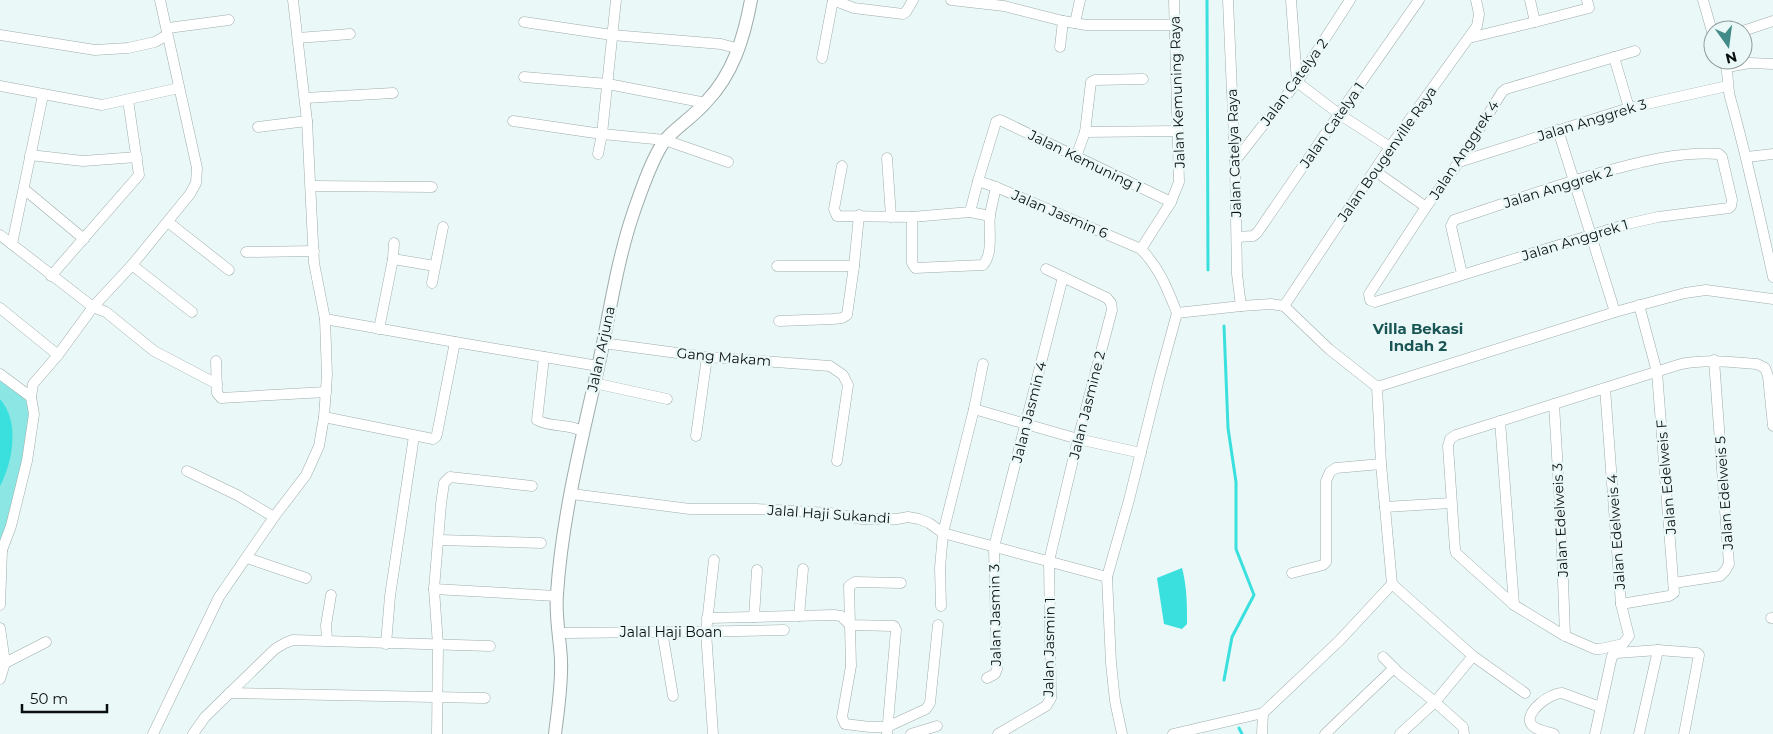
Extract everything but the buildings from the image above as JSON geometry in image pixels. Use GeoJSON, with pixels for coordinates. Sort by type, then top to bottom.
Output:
{"type":"FeatureCollection","features":[{"type":"Feature","properties":{"kind":"street"},"geometry":{"type":"LineString","coordinates":[[0,605],[1,549],[11,526],[27,461],[34,414],[31,397],[33,384],[58,355],[93,308],[132,266],[168,222],[194,188],[197,177],[197,168],[160,0]]}},
{"type":"Feature","properties":{"kind":"street"},"geometry":{"type":"LineString","coordinates":[[153,734],[219,597],[274,517],[306,475],[319,446],[326,392],[325,319],[314,263],[312,186],[307,121],[293,0]]}},
{"type":"Feature","properties":{"kind":"street"},"geometry":{"type":"LineString","coordinates":[[598,154],[608,84],[616,0]]}},
{"type":"Feature","properties":{"kind":"street","name":"Jalan Arjuna"},"geometry":{"type":"LineString","coordinates":[[555,734],[560,698],[561,660],[556,596],[561,552],[583,432],[616,273],[634,212],[652,166],[665,140],[706,103],[725,79],[739,49],[746,27],[751,0]]}},
{"type":"Feature","properties":{"kind":"street"},"geometry":{"type":"LineString","coordinates":[[822,58],[833,0],[854,8],[903,14],[907,11],[913,0]]}},
{"type":"Feature","properties":{"kind":"street"},"geometry":{"type":"LineString","coordinates":[[951,0],[1004,3],[1062,21],[1086,25],[1175,25]]}},
{"type":"Feature","properties":{"kind":"street"},"geometry":{"type":"LineString","coordinates":[[1075,23],[1080,0]]}},
{"type":"Feature","properties":{"kind":"street","name":"Jalan Kemuning Raya"},"geometry":{"type":"LineString","coordinates":[[1141,249],[1171,202],[1180,177],[1174,0]]}},
{"type":"Feature","properties":{"kind":"street","name":"Jalan Catelya Raya"},"geometry":{"type":"LineString","coordinates":[[1228,0],[1235,161],[1237,274],[1241,306]]}},
{"type":"Feature","properties":{"kind":"street"},"geometry":{"type":"LineString","coordinates":[[1291,0],[1297,82],[1339,114],[1390,148]]}},
{"type":"Feature","properties":{"kind":"street","name":"Jalan Catelya 2"},"geometry":{"type":"LineString","coordinates":[[1235,161],[1297,82],[1350,0]]}},
{"type":"Feature","properties":{"kind":"street","name":"Jalan Catelya 1"},"geometry":{"type":"LineString","coordinates":[[1237,237],[1253,236],[1257,233],[1419,0]]}},
{"type":"Feature","properties":{"kind":"street","name":"Jalan Bougenville Raya"},"geometry":{"type":"LineString","coordinates":[[1284,306],[1390,148],[1468,38],[1479,20],[1476,0]]}},
{"type":"Feature","properties":{"kind":"street"},"geometry":{"type":"LineString","coordinates":[[1530,0],[1535,22]]}},
{"type":"Feature","properties":{"kind":"street"},"geometry":{"type":"LineString","coordinates":[[1703,0],[1709,20]]}},
{"type":"Feature","properties":{"kind":"street"},"geometry":{"type":"LineString","coordinates":[[1468,38],[1535,22],[1591,4]]}},
{"type":"Feature","properties":{"kind":"street"},"geometry":{"type":"LineString","coordinates":[[0,35],[95,50],[128,48],[155,42],[167,32],[229,20]]}},
{"type":"Feature","properties":{"kind":"street"},"geometry":{"type":"LineString","coordinates":[[1060,47],[1062,21]]}},
{"type":"Feature","properties":{"kind":"street"},"geometry":{"type":"LineString","coordinates":[[524,22],[612,35],[721,44],[739,49]]}},
{"type":"Feature","properties":{"kind":"street"},"geometry":{"type":"LineString","coordinates":[[1753,27],[1773,22]]}},
{"type":"Feature","properties":{"kind":"street"},"geometry":{"type":"LineString","coordinates":[[298,38],[350,34]]}},
{"type":"Feature","properties":{"kind":"street","name":"Jalan Anggrek 4"},"geometry":{"type":"LineString","coordinates":[[1370,300],[1370,294],[1426,207],[1459,162],[1504,91],[1635,51]]}},
{"type":"Feature","properties":{"kind":"street"},"geometry":{"type":"LineString","coordinates":[[1614,57],[1629,108]]}},
{"type":"Feature","properties":{"kind":"street"},"geometry":{"type":"LineString","coordinates":[[1753,63],[1773,64]]}},
{"type":"Feature","properties":{"kind":"street"},"geometry":{"type":"LineString","coordinates":[[1726,70],[1727,86],[1747,157],[1773,278]]}},
{"type":"Feature","properties":{"kind":"street"},"geometry":{"type":"LineString","coordinates":[[524,77],[608,84],[706,103]]}},
{"type":"Feature","properties":{"kind":"street"},"geometry":{"type":"LineString","coordinates":[[1076,157],[1085,132],[1091,82],[1094,80],[1143,79]]}},
{"type":"Feature","properties":{"kind":"street"},"geometry":{"type":"LineString","coordinates":[[0,86],[102,105],[179,88]]}},
{"type":"Feature","properties":{"kind":"street","name":"Jalan Anggrek 3"},"geometry":{"type":"LineString","coordinates":[[1459,162],[1629,108],[1727,86]]}},
{"type":"Feature","properties":{"kind":"street"},"geometry":{"type":"LineString","coordinates":[[305,98],[393,93]]}},
{"type":"Feature","properties":{"kind":"street"},"geometry":{"type":"LineString","coordinates":[[12,244],[43,95]]}},
{"type":"Feature","properties":{"kind":"street"},"geometry":{"type":"LineString","coordinates":[[51,276],[139,175],[128,100]]}},
{"type":"Feature","properties":{"kind":"street","name":"Jalan Kemuning 1"},"geometry":{"type":"LineString","coordinates":[[978,181],[996,122],[1002,120],[1171,202]]}},
{"type":"Feature","properties":{"kind":"street"},"geometry":{"type":"LineString","coordinates":[[258,127],[307,121]]}},
{"type":"Feature","properties":{"kind":"street"},"geometry":{"type":"LineString","coordinates":[[514,121],[602,134],[665,140],[728,162]]}},
{"type":"Feature","properties":{"kind":"street"},"geometry":{"type":"LineString","coordinates":[[1558,130],[1616,312]]}},
{"type":"Feature","properties":{"kind":"street"},"geometry":{"type":"LineString","coordinates":[[1085,132],[1178,131]]}},
{"type":"Feature","properties":{"kind":"street","name":"Jalan Anggrek 2"},"geometry":{"type":"LineString","coordinates":[[1462,274],[1450,226],[1454,220],[1574,180],[1626,166],[1691,154],[1720,154]]}},
{"type":"Feature","properties":{"kind":"street","name":"Jalan Anggrek 1"},"geometry":{"type":"LineString","coordinates":[[1370,300],[1375,302],[1590,234],[1658,217],[1730,207],[1732,200],[1720,154]]}},
{"type":"Feature","properties":{"kind":"street"},"geometry":{"type":"LineString","coordinates":[[1747,157],[1773,154]]}},
{"type":"Feature","properties":{"kind":"street"},"geometry":{"type":"LineString","coordinates":[[30,155],[83,161],[137,157]]}},
{"type":"Feature","properties":{"kind":"street"},"geometry":{"type":"LineString","coordinates":[[886,158],[891,217]]}},
{"type":"Feature","properties":{"kind":"street"},"geometry":{"type":"LineString","coordinates":[[842,166],[834,209],[835,214],[838,216],[912,217],[970,212],[990,216]]}},
{"type":"Feature","properties":{"kind":"street"},"geometry":{"type":"LineString","coordinates":[[1374,172],[1426,207]]}},
{"type":"Feature","properties":{"kind":"street"},"geometry":{"type":"LineString","coordinates":[[970,212],[978,181]]}},
{"type":"Feature","properties":{"kind":"street","name":"Jalan Jasmin 6"},"geometry":{"type":"LineString","coordinates":[[978,181],[1141,249]]}},
{"type":"Feature","properties":{"kind":"street"},"geometry":{"type":"LineString","coordinates":[[312,186],[432,187]]}},
{"type":"Feature","properties":{"kind":"street"},"geometry":{"type":"LineString","coordinates":[[912,217],[912,263],[917,268],[984,265],[989,246],[990,216],[996,187]]}},
{"type":"Feature","properties":{"kind":"street"},"geometry":{"type":"LineString","coordinates":[[24,189],[84,239]]}},
{"type":"Feature","properties":{"kind":"street"},"geometry":{"type":"LineString","coordinates":[[779,321],[845,317],[848,312],[859,215]]}},
{"type":"Feature","properties":{"kind":"street"},"geometry":{"type":"LineString","coordinates":[[168,222],[229,270]]}},
{"type":"Feature","properties":{"kind":"street"},"geometry":{"type":"LineString","coordinates":[[432,283],[443,227]]}},
{"type":"Feature","properties":{"kind":"street"},"geometry":{"type":"LineString","coordinates":[[0,235],[93,308],[106,312],[154,351],[217,384]]}},
{"type":"Feature","properties":{"kind":"street"},"geometry":{"type":"LineString","coordinates":[[379,329],[393,259],[394,243]]}},
{"type":"Feature","properties":{"kind":"street"},"geometry":{"type":"LineString","coordinates":[[1122,734],[1115,700],[1111,664],[1107,577],[1177,313],[1154,262],[1141,249]]}},
{"type":"Feature","properties":{"kind":"street"},"geometry":{"type":"LineString","coordinates":[[246,252],[314,252]]}},
{"type":"Feature","properties":{"kind":"street"},"geometry":{"type":"LineString","coordinates":[[393,259],[435,266]]}},
{"type":"Feature","properties":{"kind":"street"},"geometry":{"type":"LineString","coordinates":[[132,266],[192,312]]}},
{"type":"Feature","properties":{"kind":"street"},"geometry":{"type":"LineString","coordinates":[[777,266],[854,266]]}},
{"type":"Feature","properties":{"kind":"street","name":"Jalan Jasmine 2"},"geometry":{"type":"LineString","coordinates":[[1046,269],[1107,298],[1112,307],[1049,561]]}},
{"type":"Feature","properties":{"kind":"street","name":"Jalan Jasmin 4"},"geometry":{"type":"LineString","coordinates":[[994,547],[1063,277]]}},
{"type":"Feature","properties":{"kind":"street"},"geometry":{"type":"LineString","coordinates":[[1377,387],[1616,312],[1685,293],[1706,290],[1773,298]]}},
{"type":"Feature","properties":{"kind":"street"},"geometry":{"type":"LineString","coordinates":[[1177,313],[1200,312],[1241,306],[1272,304],[1284,306],[1329,349],[1377,387],[1381,464],[1392,584],[1473,656],[1525,693]]}},
{"type":"Feature","properties":{"kind":"street","name":"Jalan Edelweis F"},"geometry":{"type":"LineString","coordinates":[[1639,305],[1657,372],[1674,583]]}},
{"type":"Feature","properties":{"kind":"street"},"geometry":{"type":"LineString","coordinates":[[0,308],[58,355]]}},
{"type":"Feature","properties":{"kind":"street"},"geometry":{"type":"LineString","coordinates":[[325,319],[598,366]]}},
{"type":"Feature","properties":{"kind":"street"},"geometry":{"type":"LineString","coordinates":[[324,417],[433,439],[436,437],[455,342]]}},
{"type":"Feature","properties":{"kind":"street","name":"Gang Makam"},"geometry":{"type":"LineString","coordinates":[[603,343],[707,357],[830,366],[843,375],[848,391],[837,461]]}},
{"type":"Feature","properties":{"kind":"street"},"geometry":{"type":"LineString","coordinates":[[544,357],[537,420],[543,423],[577,428],[583,432]]}},
{"type":"Feature","properties":{"kind":"street"},"geometry":{"type":"LineString","coordinates":[[696,436],[707,357]]}},
{"type":"Feature","properties":{"kind":"street"},"geometry":{"type":"LineString","coordinates":[[1566,636],[1514,605],[1456,553],[1448,446],[1450,439],[1456,435],[1698,360],[1757,364],[1765,368],[1768,376],[1773,426]]}},
{"type":"Feature","properties":{"kind":"street","name":"Jalan Edelweis 5"},"geometry":{"type":"LineString","coordinates":[[1674,583],[1720,576],[1729,564],[1714,360]]}},
{"type":"Feature","properties":{"kind":"street"},"geometry":{"type":"LineString","coordinates":[[216,361],[218,395],[221,398],[326,392]]}},
{"type":"Feature","properties":{"kind":"street"},"geometry":{"type":"LineString","coordinates":[[941,606],[940,568],[943,533],[974,409],[983,364]]}},
{"type":"Feature","properties":{"kind":"street"},"geometry":{"type":"LineString","coordinates":[[0,374],[31,397]]}},
{"type":"Feature","properties":{"kind":"street"},"geometry":{"type":"LineString","coordinates":[[594,383],[667,399]]}},
{"type":"Feature","properties":{"kind":"street","name":"Jalan Edelweis 4"},"geometry":{"type":"LineString","coordinates":[[1566,636],[1595,649],[1619,646],[1625,643],[1628,638],[1622,604],[1605,388]]}},
{"type":"Feature","properties":{"kind":"street","name":"Jalan Edelweis 3"},"geometry":{"type":"LineString","coordinates":[[1554,404],[1566,636]]}},
{"type":"Feature","properties":{"kind":"street"},"geometry":{"type":"LineString","coordinates":[[974,409],[1078,439],[1141,453]]}},
{"type":"Feature","properties":{"kind":"street"},"geometry":{"type":"LineString","coordinates":[[1500,421],[1514,605]]}},
{"type":"Feature","properties":{"kind":"street"},"geometry":{"type":"LineString","coordinates":[[386,644],[390,596],[414,436]]}},
{"type":"Feature","properties":{"kind":"street"},"geometry":{"type":"LineString","coordinates":[[1292,573],[1323,566],[1326,562],[1326,481],[1330,472],[1336,468],[1381,464]]}},
{"type":"Feature","properties":{"kind":"street"},"geometry":{"type":"LineString","coordinates":[[187,471],[237,495],[274,517]]}},
{"type":"Feature","properties":{"kind":"street"},"geometry":{"type":"LineString","coordinates":[[436,734],[438,645],[434,589],[444,483],[450,477],[532,486]]}},
{"type":"Feature","properties":{"kind":"street","name":"Jalal Haji Sukandi"},"geometry":{"type":"LineString","coordinates":[[572,494],[690,509],[757,509],[830,513],[862,519],[908,517],[929,523],[943,533],[1107,577]]}},
{"type":"Feature","properties":{"kind":"street"},"geometry":{"type":"LineString","coordinates":[[1385,507],[1451,503]]}},
{"type":"Feature","properties":{"kind":"street"},"geometry":{"type":"LineString","coordinates":[[439,540],[540,543]]}},
{"type":"Feature","properties":{"kind":"street","name":"Jalan Jasmin 3"},"geometry":{"type":"LineString","coordinates":[[988,678],[997,669],[994,547]]}},
{"type":"Feature","properties":{"kind":"street"},"geometry":{"type":"LineString","coordinates":[[247,558],[306,578]]}},
{"type":"Feature","properties":{"kind":"street"},"geometry":{"type":"LineString","coordinates":[[713,734],[706,632],[714,560]]}},
{"type":"Feature","properties":{"kind":"street","name":"Jalan Jasmin 1"},"geometry":{"type":"LineString","coordinates":[[998,734],[1046,706],[1051,698],[1049,561]]}},
{"type":"Feature","properties":{"kind":"street"},"geometry":{"type":"LineString","coordinates":[[799,616],[803,569]]}},
{"type":"Feature","properties":{"kind":"street"},"geometry":{"type":"LineString","coordinates":[[754,617],[758,570]]}},
{"type":"Feature","properties":{"kind":"street"},"geometry":{"type":"LineString","coordinates":[[901,583],[852,583],[849,587],[851,666],[842,717],[845,724],[887,730],[924,711],[928,707],[938,625]]}},
{"type":"Feature","properties":{"kind":"street"},"geometry":{"type":"LineString","coordinates":[[1622,604],[1671,596],[1674,593],[1674,583]]}},
{"type":"Feature","properties":{"kind":"street"},"geometry":{"type":"LineString","coordinates":[[1173,734],[1212,730],[1263,713],[1340,640],[1392,584]]}},
{"type":"Feature","properties":{"kind":"street"},"geometry":{"type":"LineString","coordinates":[[434,589],[556,596]]}},
{"type":"Feature","properties":{"kind":"street"},"geometry":{"type":"LineString","coordinates":[[327,640],[326,625],[330,595]]}},
{"type":"Feature","properties":{"kind":"street"},"geometry":{"type":"LineString","coordinates":[[707,618],[834,615],[841,616],[850,625],[893,625],[896,628],[887,730]]}},
{"type":"Feature","properties":{"kind":"street"},"geometry":{"type":"LineString","coordinates":[[0,628],[4,663],[0,679]]}},
{"type":"Feature","properties":{"kind":"street","name":"Jalal Haji Boan"},"geometry":{"type":"LineString","coordinates":[[559,633],[784,630]]}},
{"type":"Feature","properties":{"kind":"street"},"geometry":{"type":"LineString","coordinates":[[662,631],[672,696]]}},
{"type":"Feature","properties":{"kind":"street"},"geometry":{"type":"LineString","coordinates":[[193,734],[205,716],[280,645],[293,640],[490,646]]}},
{"type":"Feature","properties":{"kind":"street"},"geometry":{"type":"LineString","coordinates":[[4,663],[46,642]]}},
{"type":"Feature","properties":{"kind":"street"},"geometry":{"type":"LineString","coordinates":[[1639,734],[1658,650]]}},
{"type":"Feature","properties":{"kind":"street"},"geometry":{"type":"LineString","coordinates":[[1595,734],[1611,658],[1617,653],[1658,650],[1697,653],[1699,656],[1684,734]]}},
{"type":"Feature","properties":{"kind":"street"},"geometry":{"type":"LineString","coordinates":[[1400,734],[1435,702],[1473,656]]}},
{"type":"Feature","properties":{"kind":"street"},"geometry":{"type":"LineString","coordinates":[[1383,657],[1463,727],[1464,734]]}},
{"type":"Feature","properties":{"kind":"street"},"geometry":{"type":"LineString","coordinates":[[1325,734],[1394,668]]}},
{"type":"Feature","properties":{"kind":"street"},"geometry":{"type":"LineString","coordinates":[[1554,734],[1534,727],[1530,720],[1537,706],[1548,696],[1562,693],[1600,707]]}},
{"type":"Feature","properties":{"kind":"street"},"geometry":{"type":"LineString","coordinates":[[229,694],[485,698]]}},
{"type":"Feature","properties":{"kind":"street"},"geometry":{"type":"LineString","coordinates":[[1262,734],[1263,713]]}},
{"type":"Feature","properties":{"kind":"street"},"geometry":{"type":"LineString","coordinates":[[911,734],[937,726]]}},
{"type":"Feature","properties":{"kind":"shaded area"},"geometry":{"type":"Polygon","coordinates":[[[0,373],[31,397],[27,461],[0,548],[0,373]]]}},
{"type":"Feature","properties":{"kind":"shaded area"},"geometry":{"type":"Polygon","coordinates":[[[0,399],[10,419],[12,442],[5,476],[0,486],[0,399]]]}},
{"type":"Feature","properties":{"kind":"shaded area"},"geometry":{"type":"Polygon","coordinates":[[[1182,568],[1186,589],[1187,624],[1182,629],[1164,624],[1157,578],[1182,568]]]}},
{"type":"Feature","properties":{"kind":"waterway"},"geometry":{"type":"LineString","coordinates":[[1207,0],[1208,270]]}},
{"type":"Feature","properties":{"kind":"waterway"},"geometry":{"type":"LineString","coordinates":[[1224,326],[1228,428],[1236,482],[1236,549],[1254,595],[1232,637],[1224,680]]}},
{"type":"Feature","properties":{"kind":"waterway"},"geometry":{"type":"LineString","coordinates":[[1239,728],[1242,734]]}},
{"type":"Feature","properties":{"kind":"district","name":"Villa Bekasi Indah 2"},"geometry":{"type":"Point","coordinates":[1418,338]}}]}
